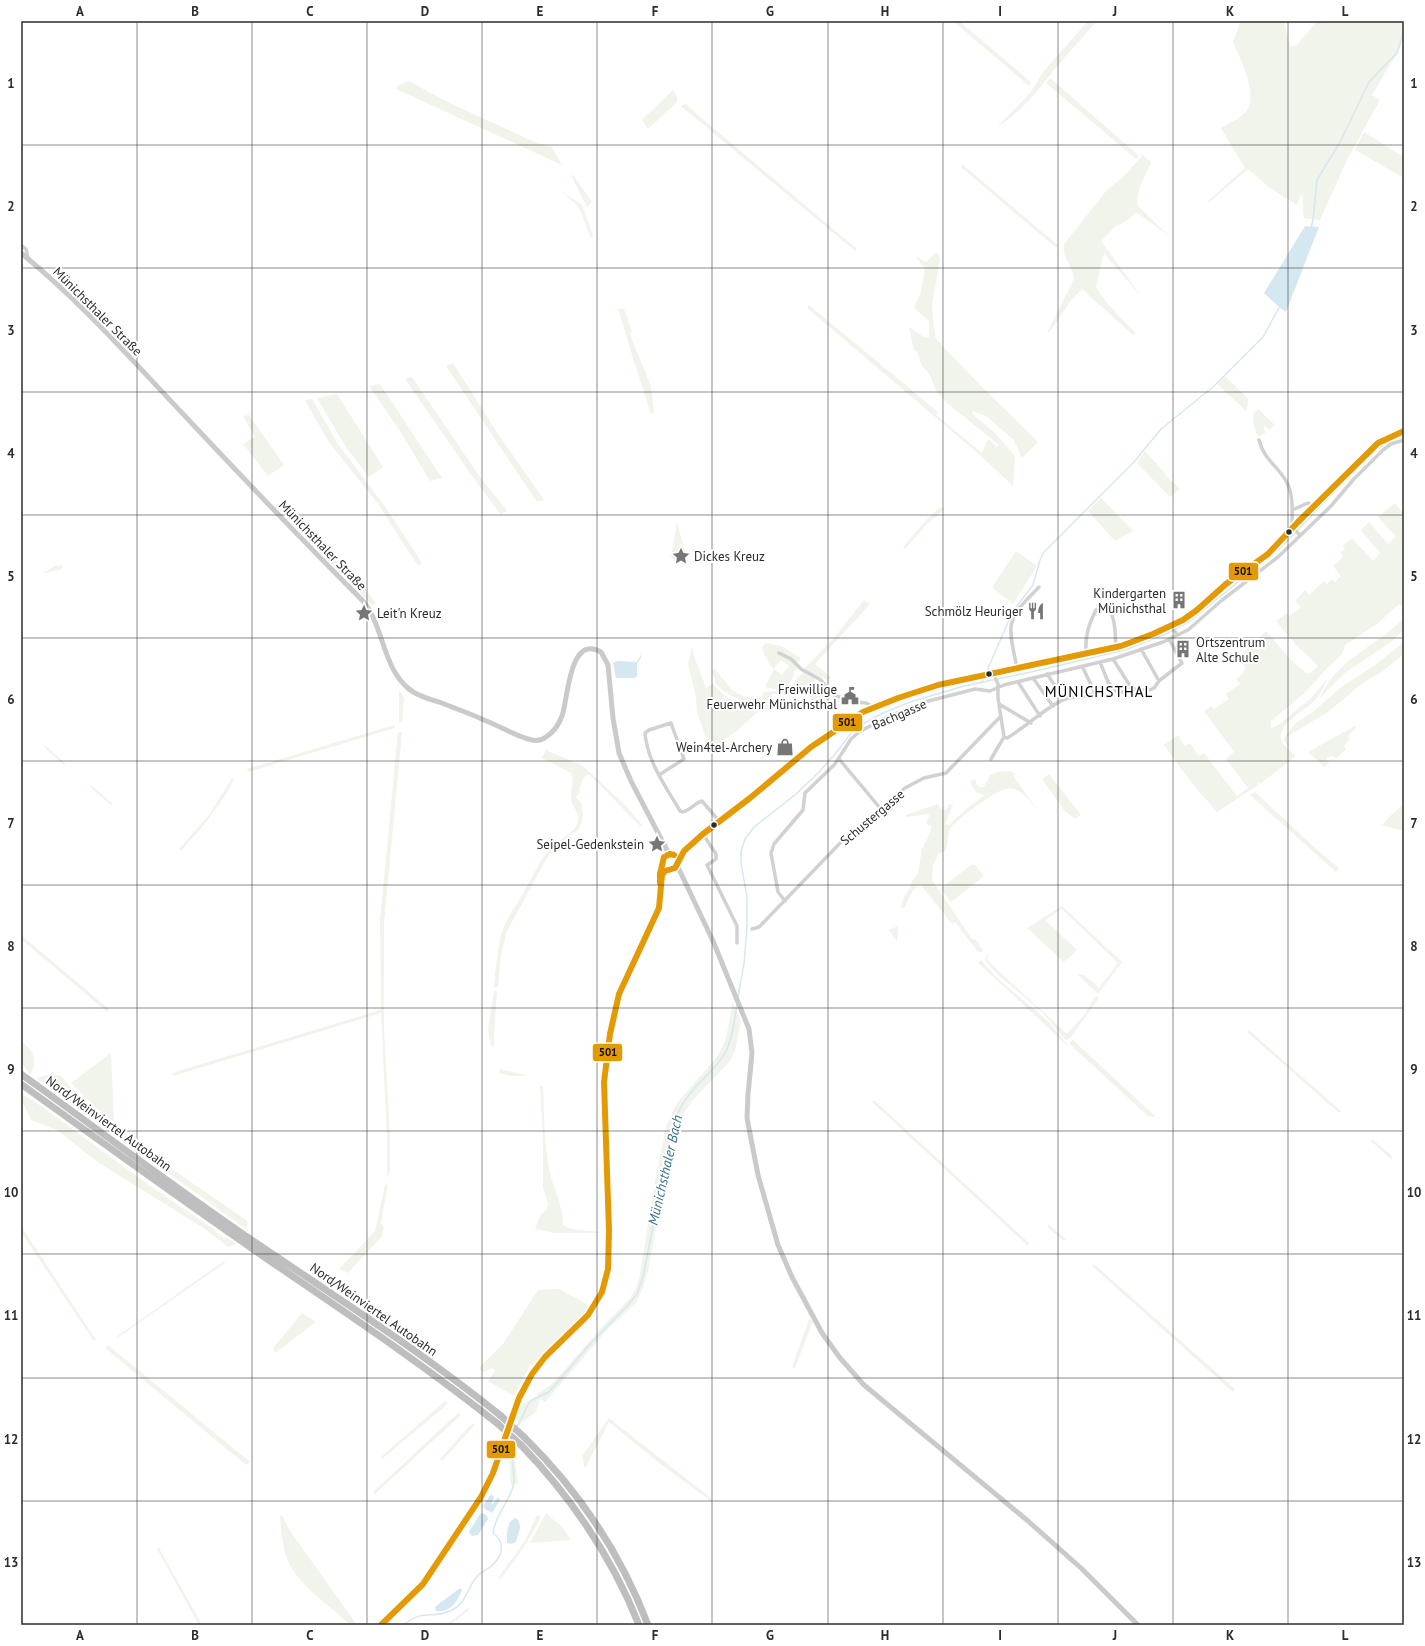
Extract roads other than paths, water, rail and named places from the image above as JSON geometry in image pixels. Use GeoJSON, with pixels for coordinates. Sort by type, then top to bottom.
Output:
{"type":"FeatureCollection","features":[{"type":"Feature","properties":{"kind":"highway","name":"Nord/Weinviertel Autobahn"},"geometry":{"type":"LineString","coordinates":[[21,1074],[236,1229],[408,1346],[501,1416],[524,1437],[557,1472],[589,1513],[625,1573],[648,1625]]}},
{"type":"Feature","properties":{"kind":"highway","name":"Nord/Weinviertel Autobahn"},"geometry":{"type":"LineString","coordinates":[[21,1084],[180,1199],[403,1353],[472,1403],[498,1424],[521,1445],[563,1492],[591,1530],[619,1580],[639,1625]]}},
{"type":"Feature","properties":{"kind":"highway"},"geometry":{"type":"LineString","coordinates":[[21,1090],[48,1103]]}},
{"type":"Feature","properties":{"kind":"street"},"geometry":{"type":"LineString","coordinates":[[21,245],[26,249],[28,259]]}},
{"type":"Feature","properties":{"kind":"street","name":"Münichsthaler Straße"},"geometry":{"type":"LineString","coordinates":[[21,253],[57,285],[104,331],[362,601],[375,620],[393,667],[405,685],[415,693],[526,738],[541,740],[552,733],[563,714],[572,668],[577,656],[590,649],[601,652],[608,665],[612,718],[619,753],[631,781],[663,844],[677,863],[682,878],[713,941],[749,1029],[751,1044],[747,1118],[758,1175],[772,1227],[786,1264],[826,1339],[840,1358],[869,1389],[1012,1507],[1082,1569],[1138,1625]]}},
{"type":"Feature","properties":{"kind":"street"},"geometry":{"type":"LineString","coordinates":[[660,883],[662,875],[677,863],[684,851],[703,834],[750,798],[811,747],[848,721],[871,708],[925,689],[1116,647],[1172,627],[1191,615],[1226,584],[1268,554],[1378,443],[1388,437],[1404,431]]}},
{"type":"Feature","properties":{"kind":"street"},"geometry":{"type":"LineString","coordinates":[[1259,440],[1265,456],[1287,481],[1290,489],[1293,528],[1299,534]]}},
{"type":"Feature","properties":{"kind":"street","name":"Bachgasse"},"geometry":{"type":"LineString","coordinates":[[785,901],[778,892],[771,853],[774,844],[803,810],[805,793],[839,759],[851,739],[859,732],[902,710],[947,696],[974,689],[986,692],[998,686],[1113,659],[1169,639],[1193,626],[1221,601],[1278,557],[1299,534],[1330,506],[1377,455],[1391,444],[1404,440]]}},
{"type":"Feature","properties":{"kind":"street"},"geometry":{"type":"LineString","coordinates":[[1292,510],[1308,503],[1315,506]]}},
{"type":"Feature","properties":{"kind":"street"},"geometry":{"type":"LineString","coordinates":[[1017,668],[1012,621],[1017,612],[1039,587]]}},
{"type":"Feature","properties":{"kind":"street"},"geometry":{"type":"LineString","coordinates":[[1086,654],[1086,641],[1089,624],[1096,610],[1107,607],[1110,610],[1115,630],[1116,647]]}},
{"type":"Feature","properties":{"kind":"street"},"geometry":{"type":"LineString","coordinates":[[1172,627],[1176,634]]}},
{"type":"Feature","properties":{"kind":"street"},"geometry":{"type":"LineString","coordinates":[[1100,662],[1110,686],[1117,692],[1124,692],[1132,689],[1150,690],[1182,663],[1169,639]]}},
{"type":"Feature","properties":{"kind":"street"},"geometry":{"type":"LineString","coordinates":[[1141,649],[1159,681]]}},
{"type":"Feature","properties":{"kind":"street"},"geometry":{"type":"LineString","coordinates":[[779,653],[791,659],[801,669],[818,678],[831,693],[849,701],[866,703],[870,705],[871,708]]}},
{"type":"Feature","properties":{"kind":"street"},"geometry":{"type":"LineString","coordinates":[[1113,659],[1132,689]]}},
{"type":"Feature","properties":{"kind":"street"},"geometry":{"type":"LineString","coordinates":[[1082,666],[1095,693]]}},
{"type":"Feature","properties":{"kind":"street"},"geometry":{"type":"LineString","coordinates":[[1046,674],[1064,699]]}},
{"type":"Feature","properties":{"kind":"street"},"geometry":{"type":"LineString","coordinates":[[990,675],[998,686],[1000,717],[1004,737],[991,759]]}},
{"type":"Feature","properties":{"kind":"street"},"geometry":{"type":"LineString","coordinates":[[1033,678],[1053,706]]}},
{"type":"Feature","properties":{"kind":"street"},"geometry":{"type":"LineString","coordinates":[[1018,682],[1040,716]]}},
{"type":"Feature","properties":{"kind":"street"},"geometry":{"type":"LineString","coordinates":[[1004,737],[1007,738],[1031,723],[1064,699],[1077,696],[1090,696],[1110,686]]}},
{"type":"Feature","properties":{"kind":"street"},"geometry":{"type":"LineString","coordinates":[[999,704],[1031,723]]}},
{"type":"Feature","properties":{"kind":"street","name":"Schustergasse"},"geometry":{"type":"LineString","coordinates":[[752,929],[759,927],[834,849],[880,808],[905,788],[924,778],[946,773],[1000,717]]}},
{"type":"Feature","properties":{"kind":"street"},"geometry":{"type":"LineString","coordinates":[[659,775],[684,759],[671,723],[649,730],[645,733],[650,756],[659,775],[680,811],[686,811],[702,801],[719,821]]}},
{"type":"Feature","properties":{"kind":"street"},"geometry":{"type":"LineString","coordinates":[[839,759],[880,808]]}},
{"type":"Feature","properties":{"kind":"street"},"geometry":{"type":"LineString","coordinates":[[703,834],[716,854],[716,859],[707,865],[737,926],[736,944]]}},
{"type":"Feature","properties":{"kind":"street","name":"Münichsthaler Straße"},"geometry":{"type":"LineString","coordinates":[[381,1625],[422,1584],[481,1497],[493,1473],[519,1398],[532,1374],[545,1357],[588,1315],[602,1292],[608,1269],[609,1231],[609,1200],[603,1093],[604,1069],[614,1010],[619,994],[659,908],[663,844]]}},
{"type":"Feature","properties":{"kind":"street"},"geometry":{"type":"LineString","coordinates":[[682,878],[664,867],[662,860],[684,851]]}},
{"type":"Feature","properties":{"kind":"water"},"geometry":{"type":"Polygon","coordinates":[[[1305,226],[1319,227],[1286,312],[1264,293],[1305,226]]]}},
{"type":"Feature","properties":{"kind":"water"},"geometry":{"type":"Polygon","coordinates":[[[618,661],[637,662],[637,676],[635,678],[616,678],[613,663],[618,661]]]}},
{"type":"Feature","properties":{"kind":"water"},"geometry":{"type":"Polygon","coordinates":[[[491,1494],[494,1497],[491,1503],[493,1504],[498,1497],[500,1500],[492,1513],[483,1506],[491,1494]]]}},
{"type":"Feature","properties":{"kind":"water"},"geometry":{"type":"Polygon","coordinates":[[[483,1513],[488,1519],[478,1535],[472,1536],[469,1532],[480,1514],[483,1513]]]}},
{"type":"Feature","properties":{"kind":"water"},"geometry":{"type":"Polygon","coordinates":[[[516,1518],[519,1521],[520,1528],[516,1542],[512,1544],[507,1543],[507,1532],[510,1522],[516,1518]]]}},
{"type":"Feature","properties":{"kind":"water"},"geometry":{"type":"Polygon","coordinates":[[[460,1588],[462,1590],[453,1605],[445,1610],[436,1611],[436,1606],[460,1588]]]}},
{"type":"Feature","properties":{"kind":"waterway"},"geometry":{"type":"LineString","coordinates":[[1311,228],[1317,180],[1340,142],[1369,82],[1397,53],[1404,32]]}},
{"type":"Feature","properties":{"kind":"waterway"},"geometry":{"type":"LineString","coordinates":[[986,673],[1013,611],[1033,585],[1040,560],[1044,552],[1134,462],[1161,429],[1213,387],[1263,337],[1280,306]]}},
{"type":"Feature","properties":{"kind":"waterway","name":"Münichsthaler Bach"},"geometry":{"type":"LineString","coordinates":[[738,997],[744,964],[747,927],[747,898],[741,862],[741,852],[745,839],[754,827],[796,794],[818,773],[836,753],[855,728],[883,713],[913,701],[964,686],[1125,650],[1168,633],[1189,622],[1282,546],[1371,454],[1386,443],[1404,435]]}},
{"type":"Feature","properties":{"kind":"waterway"},"geometry":{"type":"LineString","coordinates":[[637,663],[641,656]]}},
{"type":"Feature","properties":{"kind":"waterway","name":"Münichsthaler Bach"},"geometry":{"type":"LineString","coordinates":[[981,683],[985,676]]}},
{"type":"Feature","properties":{"kind":"waterway","name":"Münichsthaler Bach"},"geometry":{"type":"LineString","coordinates":[[517,1427],[529,1403],[549,1392],[591,1343],[637,1294],[643,1277],[673,1125],[686,1098],[717,1064],[728,1048],[732,1036],[737,1005]]}},
{"type":"Feature","properties":{"kind":"waterway","name":"Münichsthaler Bach"},"geometry":{"type":"LineString","coordinates":[[404,1625],[410,1620],[422,1615],[446,1613],[452,1610],[463,1600],[476,1577],[489,1568],[500,1555],[500,1541],[493,1533],[496,1521],[513,1487],[514,1475],[511,1451],[512,1440]]}},
{"type":"Feature","properties":{"kind":"place","name":"Dickes Kreuz"},"geometry":{"type":"Point","coordinates":[681,556]}},
{"type":"Feature","properties":{"kind":"place","name":"Kindergarten Münichsthal"},"geometry":{"type":"Point","coordinates":[1179,600]}},
{"type":"Feature","properties":{"kind":"place","name":"Schmölz Heuriger"},"geometry":{"type":"Point","coordinates":[1036,611]}},
{"type":"Feature","properties":{"kind":"place","name":"Leit'n Kreuz"},"geometry":{"type":"Point","coordinates":[364,613]}},
{"type":"Feature","properties":{"kind":"place","name":"Ortszentrum Alte Schule"},"geometry":{"type":"Point","coordinates":[1183,649]}},
{"type":"Feature","properties":{"kind":"place","name":"Freiwillige Feuerwehr Münichsthal"},"geometry":{"type":"Point","coordinates":[850,696]}},
{"type":"Feature","properties":{"kind":"place","name":"Wein4tel-Archery"},"geometry":{"type":"Point","coordinates":[785,747]}},
{"type":"Feature","properties":{"kind":"place","name":"Seipel-Gedenkstein"},"geometry":{"type":"Point","coordinates":[657,844]}},
{"type":"Feature","properties":{"kind":"district","name":"MÜNICHSTHAL"},"geometry":{"type":"Point","coordinates":[1099,692]}}]}
